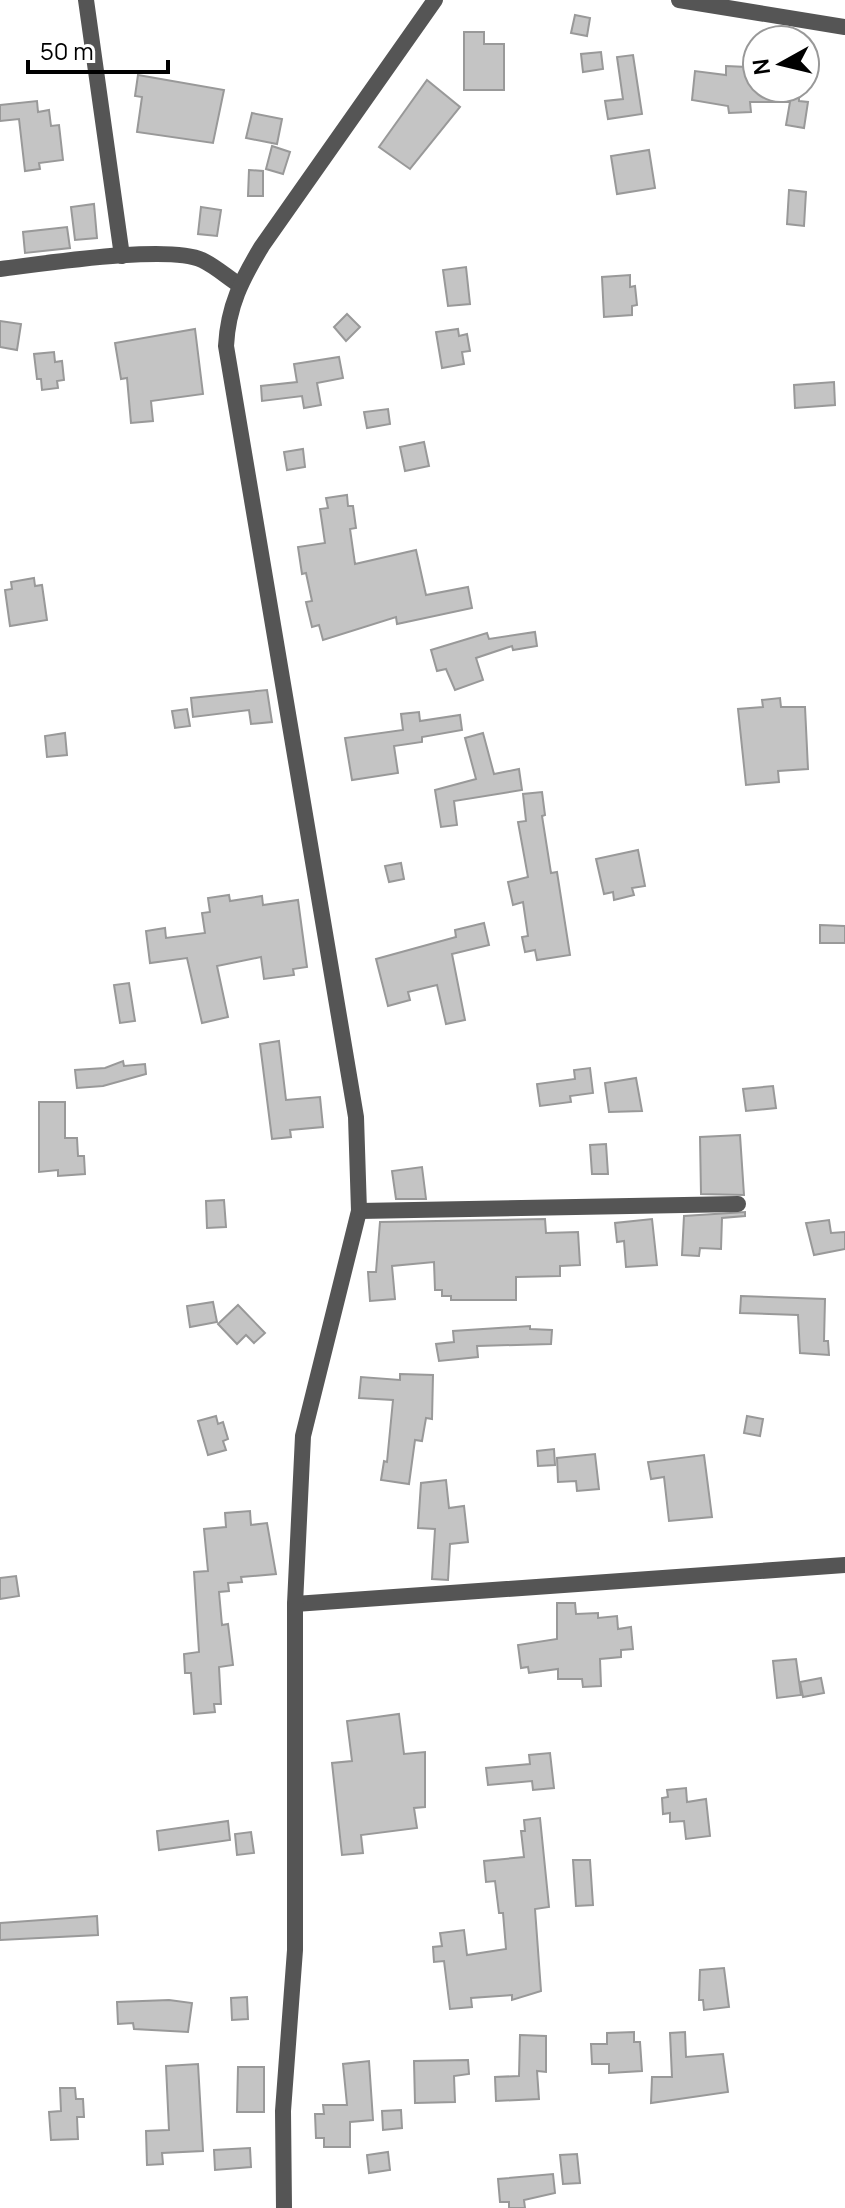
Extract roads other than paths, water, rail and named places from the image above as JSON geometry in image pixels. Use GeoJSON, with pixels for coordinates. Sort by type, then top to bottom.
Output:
{"type":"FeatureCollection","features":[{"type":"Feature","properties":{"kind":"street"},"geometry":{"type":"LineString","coordinates":[[86,0],[122,256]]}},
{"type":"Feature","properties":{"kind":"street"},"geometry":{"type":"LineString","coordinates":[[284,2208],[283,2111],[295,1950],[295,1604],[303,1436],[359,1211],[356,1117],[226,346],[228,321],[238,284],[435,0]]}},
{"type":"Feature","properties":{"kind":"street"},"geometry":{"type":"LineString","coordinates":[[679,0],[845,27]]}},
{"type":"Feature","properties":{"kind":"street"},"geometry":{"type":"LineString","coordinates":[[0,269],[122,256],[201,259],[238,284]]}},
{"type":"Feature","properties":{"kind":"street"},"geometry":{"type":"LineString","coordinates":[[359,1211],[738,1204]]}},
{"type":"Feature","properties":{"kind":"street"},"geometry":{"type":"LineString","coordinates":[[295,1604],[845,1565]]}}]}
